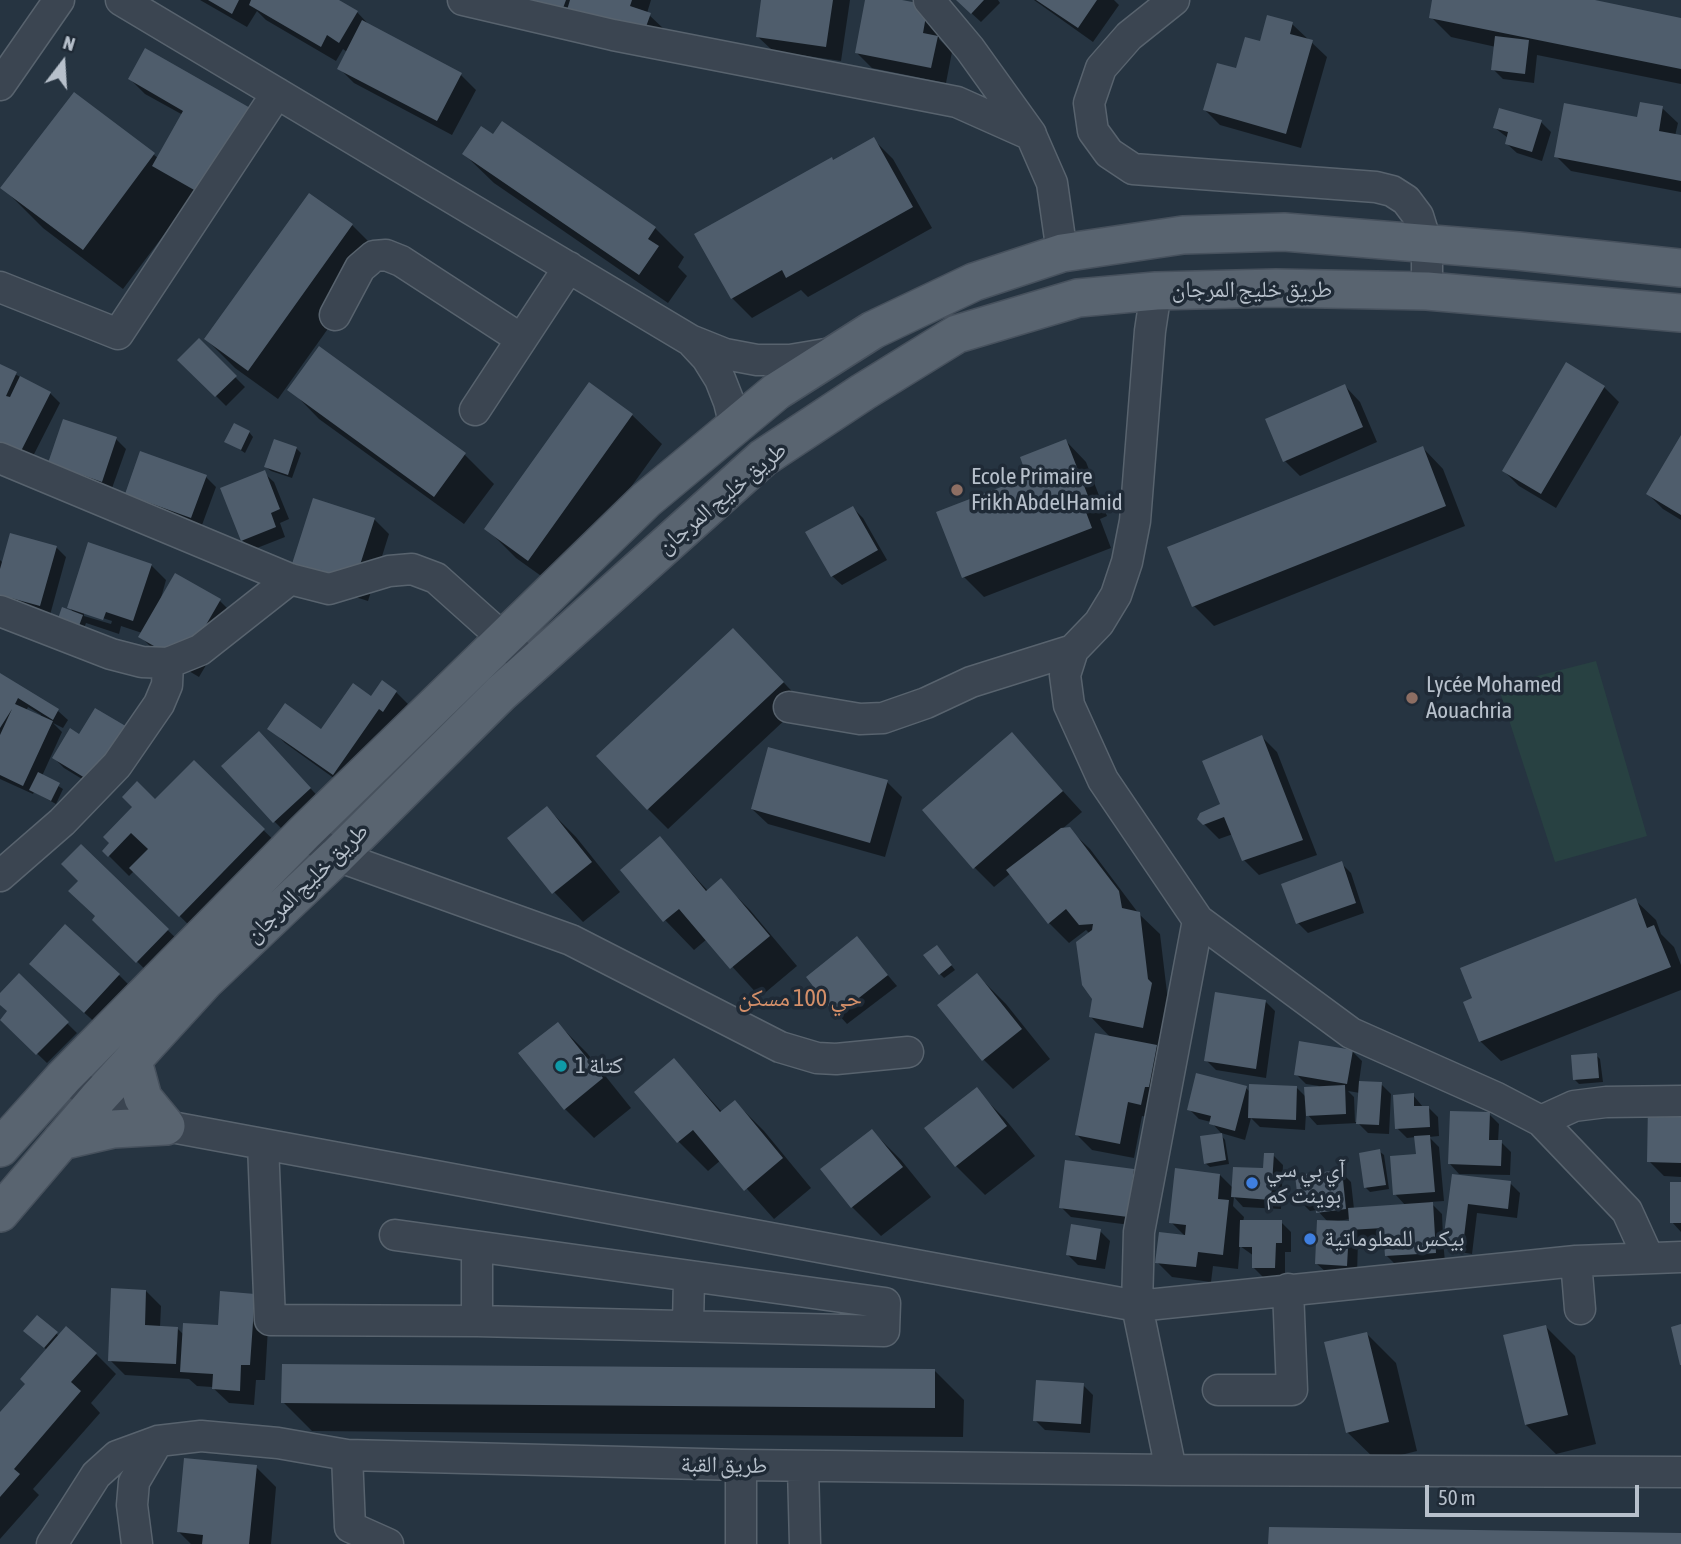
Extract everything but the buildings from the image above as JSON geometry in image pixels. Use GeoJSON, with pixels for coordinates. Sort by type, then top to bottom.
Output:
{"type":"FeatureCollection","features":[{"type":"Feature","properties":{"kind":"main road","name":"طريق خليج المرجان"},"geometry":{"type":"LineString","coordinates":[[0,1148],[64,1077],[304,833],[646,500],[778,391],[873,330],[974,282],[1062,253],[1183,235],[1284,232],[1518,251],[1681,268]]}},
{"type":"Feature","properties":{"kind":"main road","name":"طريق خليج المرجان"},"geometry":{"type":"LineString","coordinates":[[0,1213],[98,1098],[205,981],[530,667],[763,458],[957,334],[1078,298],[1156,291],[1276,288],[1427,291],[1681,313]]}},
{"type":"Feature","properties":{"kind":"main road"},"geometry":{"type":"LineString","coordinates":[[837,352],[863,392]]}},
{"type":"Feature","properties":{"kind":"main road"},"geometry":{"type":"LineString","coordinates":[[133,1061],[143,1098],[166,1126]]}},
{"type":"Feature","properties":{"kind":"main road"},"geometry":{"type":"LineString","coordinates":[[61,1142],[113,1129],[166,1126]]}},
{"type":"Feature","properties":{"kind":"street"},"geometry":{"type":"LineString","coordinates":[[0,85],[59,0]]}},
{"type":"Feature","properties":{"kind":"street"},"geometry":{"type":"LineString","coordinates":[[121,0],[690,340],[725,354],[757,360],[790,360],[837,352]]}},
{"type":"Feature","properties":{"kind":"street"},"geometry":{"type":"LineString","coordinates":[[463,0],[613,35],[957,102],[1031,135]]}},
{"type":"Feature","properties":{"kind":"street"},"geometry":{"type":"LineString","coordinates":[[929,0],[970,48],[1031,135],[1052,183],[1062,253]]}},
{"type":"Feature","properties":{"kind":"street"},"geometry":{"type":"LineString","coordinates":[[1174,0],[1129,36],[1101,68],[1089,103],[1093,131],[1109,153],[1133,169],[1376,187],[1392,191],[1406,200],[1418,216],[1427,245],[1427,291]]}},
{"type":"Feature","properties":{"kind":"street"},"geometry":{"type":"LineString","coordinates":[[0,287],[118,334],[277,93]]}},
{"type":"Feature","properties":{"kind":"street"},"geometry":{"type":"LineString","coordinates":[[335,315],[360,268],[374,256],[386,255],[401,261],[522,339]]}},
{"type":"Feature","properties":{"kind":"street"},"geometry":{"type":"LineString","coordinates":[[475,410],[569,267]]}},
{"type":"Feature","properties":{"kind":"street"},"geometry":{"type":"LineString","coordinates":[[1156,291],[1150,331],[1135,521],[1127,562],[1115,595],[1099,623],[1073,650],[1065,675],[1069,705],[1103,780],[1198,920],[1351,1032],[1497,1098],[1541,1121],[1627,1211],[1648,1257]]}},
{"type":"Feature","properties":{"kind":"street"},"geometry":{"type":"LineString","coordinates":[[690,340],[707,358],[720,379],[735,425]]}},
{"type":"Feature","properties":{"kind":"street"},"geometry":{"type":"LineString","coordinates":[[0,458],[290,579],[329,589],[389,571],[412,569],[436,578],[503,638],[530,667]]}},
{"type":"Feature","properties":{"kind":"street"},"geometry":{"type":"LineString","coordinates":[[0,611],[111,654],[142,662],[168,663],[200,650],[290,579]]}},
{"type":"Feature","properties":{"kind":"street"},"geometry":{"type":"LineString","coordinates":[[789,707],[860,719],[883,718],[926,703],[971,682],[1073,650]]}},
{"type":"Feature","properties":{"kind":"street"},"geometry":{"type":"LineString","coordinates":[[0,876],[62,822],[117,765],[159,704],[167,685],[168,663]]}},
{"type":"Feature","properties":{"kind":"street"},"geometry":{"type":"LineString","coordinates":[[304,833],[337,856],[571,940],[780,1047],[817,1058],[836,1059],[908,1052]]}},
{"type":"Feature","properties":{"kind":"street"},"geometry":{"type":"LineString","coordinates":[[1171,1471],[1137,1306],[1139,1232],[1198,920]]}},
{"type":"Feature","properties":{"kind":"street"},"geometry":{"type":"LineString","coordinates":[[64,1077],[98,1098],[166,1126],[1137,1306],[1576,1261],[1681,1257]]}},
{"type":"Feature","properties":{"kind":"street"},"geometry":{"type":"LineString","coordinates":[[1541,1121],[1574,1106],[1606,1102],[1681,1101]]}},
{"type":"Feature","properties":{"kind":"street"},"geometry":{"type":"LineString","coordinates":[[263,1144],[270,1320],[477,1321],[884,1331],[885,1303],[395,1235]]}},
{"type":"Feature","properties":{"kind":"street"},"geometry":{"type":"LineString","coordinates":[[477,1248],[477,1321]]}},
{"type":"Feature","properties":{"kind":"street"},"geometry":{"type":"LineString","coordinates":[[1576,1261],[1580,1309]]}},
{"type":"Feature","properties":{"kind":"street"},"geometry":{"type":"LineString","coordinates":[[688,1326],[689,1276]]}},
{"type":"Feature","properties":{"kind":"street"},"geometry":{"type":"LineString","coordinates":[[1218,1390],[1293,1390],[1288,1289]]}},
{"type":"Feature","properties":{"kind":"street","name":"طريق القبة"},"geometry":{"type":"LineString","coordinates":[[52,1544],[96,1475],[117,1456],[158,1441],[201,1436],[278,1443],[347,1455],[803,1467],[1681,1472]]}},
{"type":"Feature","properties":{"kind":"street"},"geometry":{"type":"LineString","coordinates":[[137,1544],[132,1505],[134,1482],[158,1441]]}},
{"type":"Feature","properties":{"kind":"street"},"geometry":{"type":"LineString","coordinates":[[347,1455],[350,1527],[387,1544]]}},
{"type":"Feature","properties":{"kind":"street"},"geometry":{"type":"LineString","coordinates":[[741,1465],[741,1544]]}},
{"type":"Feature","properties":{"kind":"street"},"geometry":{"type":"LineString","coordinates":[[803,1467],[805,1544]]}},
{"type":"Feature","properties":{"kind":"green space"},"geometry":{"type":"Polygon","coordinates":[[[1596,661],[1647,836],[1555,862],[1498,686],[1596,661]]]}},
{"type":"Feature","properties":{"kind":"place","name":"Ecole Primaire Frikh AbdelHamid"},"geometry":{"type":"Point","coordinates":[957,490]}},
{"type":"Feature","properties":{"kind":"place","name":"Lycée Mohamed Aouachria"},"geometry":{"type":"Point","coordinates":[1412,698]}},
{"type":"Feature","properties":{"kind":"place","name":"كتلة 1"},"geometry":{"type":"Point","coordinates":[561,1066]}},
{"type":"Feature","properties":{"kind":"place","name":"آي بي سي بوينت كم"},"geometry":{"type":"Point","coordinates":[1252,1183]}},
{"type":"Feature","properties":{"kind":"place","name":"بيكس للمعلوماتية"},"geometry":{"type":"Point","coordinates":[1310,1239]}},
{"type":"Feature","properties":{"kind":"district","name":"حي 100 مسكن"},"geometry":{"type":"Point","coordinates":[800,998]}}]}
